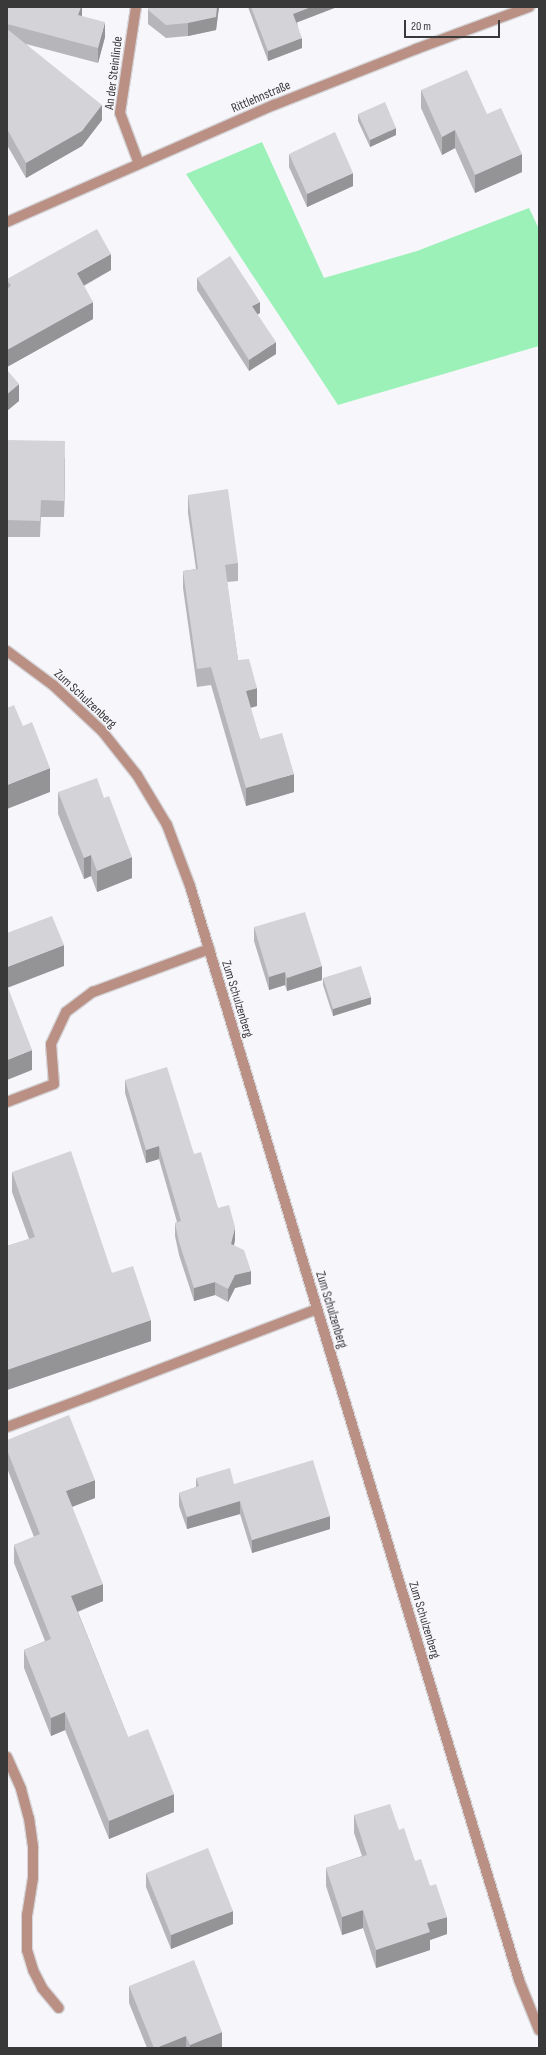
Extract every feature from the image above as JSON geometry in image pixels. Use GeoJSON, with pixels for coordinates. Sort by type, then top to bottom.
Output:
{"type":"FeatureCollection","features":[{"type":"Feature","properties":{"kind":"street","name":"An der Steinlinde"},"geometry":{"type":"LineString","coordinates":[[136,7],[120,113],[139,164]]}},
{"type":"Feature","properties":{"kind":"street","name":"Rittlehnstraße"},"geometry":{"type":"LineString","coordinates":[[7,222],[274,105],[416,49],[529,7]]}},
{"type":"Feature","properties":{"kind":"street","name":"Zum Schulzenberg"},"geometry":{"type":"LineString","coordinates":[[7,651],[53,685],[102,731],[137,775],[167,825],[190,886],[517,1973],[539,2030]]}},
{"type":"Feature","properties":{"kind":"street"},"geometry":{"type":"LineString","coordinates":[[7,1102],[54,1084],[52,1044],[66,1012],[93,992],[209,949]]}},
{"type":"Feature","properties":{"kind":"street"},"geometry":{"type":"LineString","coordinates":[[7,1426],[88,1397],[317,1309]]}},
{"type":"Feature","properties":{"kind":"street"},"geometry":{"type":"LineString","coordinates":[[7,1757],[21,1789],[29,1818],[33,1848],[33,1878],[27,1915],[27,1950],[33,1970],[42,1988],[59,2008]]}},
{"type":"Feature","properties":{"kind":"green space"},"geometry":{"type":"Polygon","coordinates":[[[262,142],[324,278],[417,251],[529,208],[539,229],[539,346],[338,405],[186,174],[262,142]]]}},
{"type":"Feature","properties":{"kind":"building"},"geometry":{"type":"Polygon","coordinates":[[[7,7],[81,7],[78,15],[105,22],[98,48],[7,24],[7,7]]]}},
{"type":"Feature","properties":{"kind":"building"},"geometry":{"type":"Polygon","coordinates":[[[149,7],[217,7],[216,17],[188,23],[166,25],[148,10],[149,7]]]}},
{"type":"Feature","properties":{"kind":"building"},"geometry":{"type":"Polygon","coordinates":[[[251,7],[311,7],[293,14],[302,38],[268,51],[251,7]]]}},
{"type":"Feature","properties":{"kind":"building"},"geometry":{"type":"Polygon","coordinates":[[[7,29],[102,105],[82,131],[26,163],[7,129],[7,29]]]}},
{"type":"Feature","properties":{"kind":"building"},"geometry":{"type":"Polygon","coordinates":[[[467,70],[487,114],[501,108],[522,154],[475,175],[455,130],[442,137],[421,90],[467,70]]]}},
{"type":"Feature","properties":{"kind":"building"},"geometry":{"type":"Polygon","coordinates":[[[385,102],[396,128],[370,140],[358,114],[385,102]]]}},
{"type":"Feature","properties":{"kind":"building"},"geometry":{"type":"Polygon","coordinates":[[[335,132],[353,173],[307,194],[289,154],[335,132]]]}},
{"type":"Feature","properties":{"kind":"building"},"geometry":{"type":"Polygon","coordinates":[[[97,229],[111,254],[77,273],[93,302],[7,350],[7,290],[11,285],[7,279],[97,229]]]}},
{"type":"Feature","properties":{"kind":"building"},"geometry":{"type":"Polygon","coordinates":[[[230,256],[260,302],[252,306],[276,342],[249,360],[197,278],[230,256]]]}},
{"type":"Feature","properties":{"kind":"building"},"geometry":{"type":"Polygon","coordinates":[[[7,370],[19,384],[7,394],[7,370]]]}},
{"type":"Feature","properties":{"kind":"building"},"geometry":{"type":"Polygon","coordinates":[[[7,440],[65,441],[64,501],[41,500],[40,521],[7,520],[7,440]]]}},
{"type":"Feature","properties":{"kind":"building"},"geometry":{"type":"Polygon","coordinates":[[[228,489],[238,563],[225,565],[238,660],[249,659],[257,688],[246,691],[260,739],[282,733],[294,774],[246,788],[211,667],[197,669],[183,571],[198,569],[188,495],[228,489]]]}},
{"type":"Feature","properties":{"kind":"building"},"geometry":{"type":"Polygon","coordinates":[[[14,705],[23,726],[32,722],[50,768],[7,785],[7,708],[14,705]]]}},
{"type":"Feature","properties":{"kind":"building"},"geometry":{"type":"Polygon","coordinates":[[[97,778],[104,798],[109,796],[132,857],[97,871],[91,855],[84,858],[58,792],[97,778]]]}},
{"type":"Feature","properties":{"kind":"building"},"geometry":{"type":"Polygon","coordinates":[[[305,912],[322,966],[287,978],[285,972],[269,977],[254,927],[305,912]]]}},
{"type":"Feature","properties":{"kind":"building"},"geometry":{"type":"Polygon","coordinates":[[[52,916],[64,945],[7,967],[7,933],[52,916]]]}},
{"type":"Feature","properties":{"kind":"building"},"geometry":{"type":"Polygon","coordinates":[[[361,966],[371,997],[333,1009],[323,978],[361,966]]]}},
{"type":"Feature","properties":{"kind":"building"},"geometry":{"type":"Polygon","coordinates":[[[7,985],[32,1050],[7,1060],[7,985]]]}},
{"type":"Feature","properties":{"kind":"building"},"geometry":{"type":"Polygon","coordinates":[[[167,1067],[194,1154],[201,1152],[218,1208],[229,1205],[235,1227],[231,1244],[244,1250],[251,1271],[235,1275],[228,1289],[215,1282],[194,1288],[179,1242],[175,1223],[181,1221],[159,1146],[146,1150],[125,1080],[167,1067]]]}},
{"type":"Feature","properties":{"kind":"building"},"geometry":{"type":"Polygon","coordinates":[[[71,1151],[112,1273],[133,1266],[151,1320],[7,1370],[7,1246],[35,1237],[12,1172],[71,1151]]]}},
{"type":"Feature","properties":{"kind":"building"},"geometry":{"type":"Polygon","coordinates":[[[69,1415],[95,1480],[66,1491],[103,1584],[71,1596],[128,1737],[148,1729],[174,1794],[109,1821],[65,1712],[51,1718],[24,1650],[51,1639],[14,1545],[40,1534],[7,1450],[7,1440],[69,1415]]]}},
{"type":"Feature","properties":{"kind":"building"},"geometry":{"type":"Polygon","coordinates":[[[313,1460],[330,1516],[252,1540],[240,1501],[187,1517],[179,1493],[199,1486],[196,1478],[230,1468],[234,1484],[313,1460]]]}},
{"type":"Feature","properties":{"kind":"building"},"geometry":{"type":"Polygon","coordinates":[[[390,1804],[399,1830],[404,1828],[415,1861],[421,1859],[430,1886],[436,1884],[447,1917],[427,1923],[430,1932],[376,1950],[363,1910],[342,1917],[326,1868],[367,1855],[354,1815],[390,1804]]]}},
{"type":"Feature","properties":{"kind":"building"},"geometry":{"type":"Polygon","coordinates":[[[208,1848],[233,1911],[171,1935],[146,1873],[208,1848]]]}},
{"type":"Feature","properties":{"kind":"building"},"geometry":{"type":"Polygon","coordinates":[[[194,1960],[222,2032],[190,2045],[186,2036],[154,2048],[129,1986],[194,1960]]]}}]}
